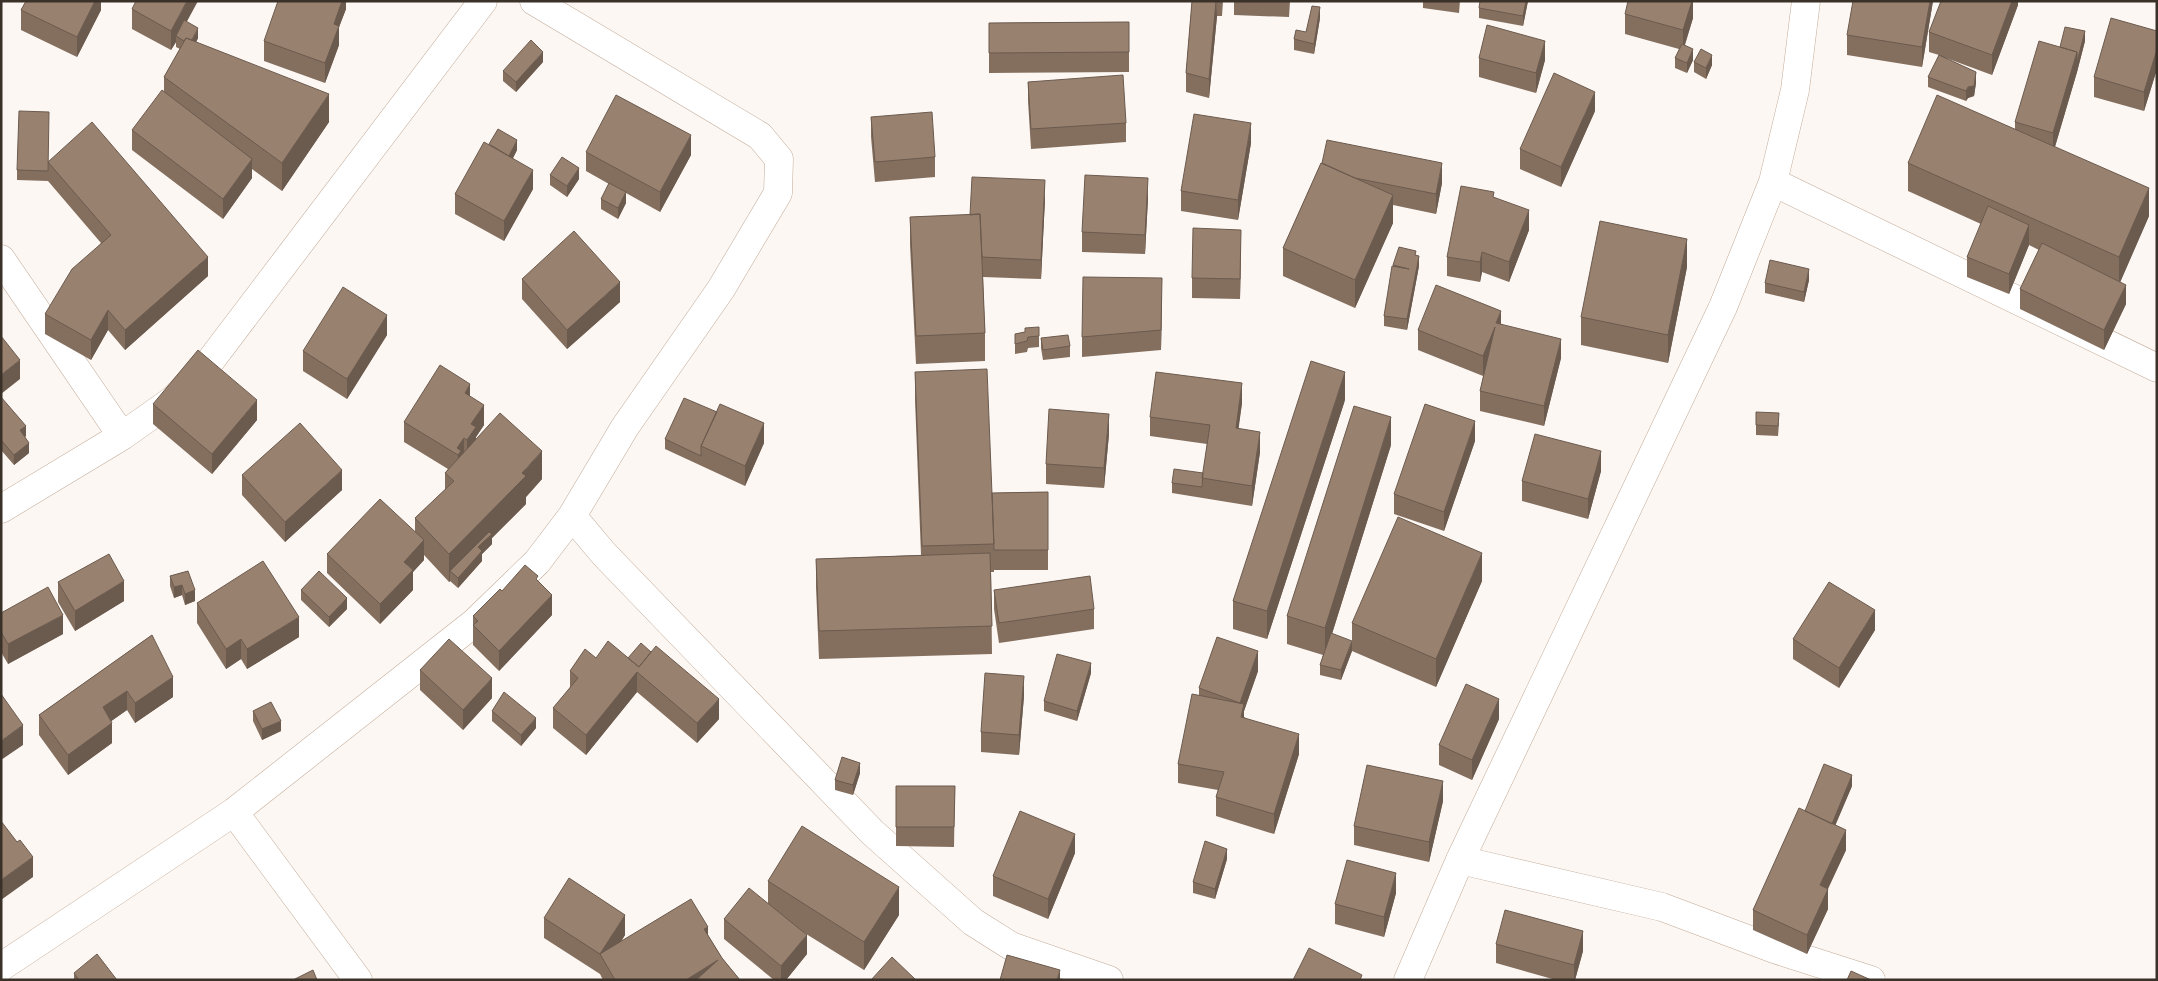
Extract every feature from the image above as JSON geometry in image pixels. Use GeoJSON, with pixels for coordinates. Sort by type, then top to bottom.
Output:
{"type":"FeatureCollection","features":[{"type":"Feature","properties":{"kind":"street"},"geometry":{"type":"LineString","coordinates":[[1,508],[122,436],[173,400],[208,364],[483,1]]}},
{"type":"Feature","properties":{"kind":"street"},"geometry":{"type":"LineString","coordinates":[[1,967],[234,812],[474,623],[537,562],[572,516],[625,428],[721,289],[778,193],[779,160],[760,136],[534,1]]}},
{"type":"Feature","properties":{"kind":"street"},"geometry":{"type":"LineString","coordinates":[[1408,980],[1460,860],[1723,307],[1773,182],[1795,90],[1806,1]]}},
{"type":"Feature","properties":{"kind":"street"},"geometry":{"type":"LineString","coordinates":[[1773,182],[2157,368]]}},
{"type":"Feature","properties":{"kind":"street"},"geometry":{"type":"LineString","coordinates":[[1,259],[122,436]]}},
{"type":"Feature","properties":{"kind":"street"},"geometry":{"type":"LineString","coordinates":[[572,516],[604,554],[872,832],[973,922],[1011,946],[1109,980]]}},
{"type":"Feature","properties":{"kind":"street"},"geometry":{"type":"LineString","coordinates":[[234,812],[358,980]]}},
{"type":"Feature","properties":{"kind":"street"},"geometry":{"type":"LineString","coordinates":[[1460,860],[1662,907],[1774,949],[1871,980]]}},
{"type":"Feature","properties":{"kind":"building"},"geometry":{"type":"Polygon","coordinates":[[[26,1],[95,1],[77,37],[21,10],[26,1]]]}},
{"type":"Feature","properties":{"kind":"building"},"geometry":{"type":"Polygon","coordinates":[[[136,1],[187,1],[171,31],[132,9],[136,1]]]}},
{"type":"Feature","properties":{"kind":"building"},"geometry":{"type":"Polygon","coordinates":[[[278,1],[342,1],[334,24],[339,26],[325,63],[264,41],[278,1]]]}},
{"type":"Feature","properties":{"kind":"building"},"geometry":{"type":"Polygon","coordinates":[[[1192,1],[1216,1],[1209,79],[1186,73],[1192,1]]]}},
{"type":"Feature","properties":{"kind":"building"},"geometry":{"type":"Polygon","coordinates":[[[1480,1],[1526,1],[1523,16],[1479,8],[1480,1]]]}},
{"type":"Feature","properties":{"kind":"building"},"geometry":{"type":"Polygon","coordinates":[[[1628,1],[1692,1],[1683,30],[1625,14],[1628,1]]]}},
{"type":"Feature","properties":{"kind":"building"},"geometry":{"type":"Polygon","coordinates":[[[1853,1],[1930,1],[1922,47],[1847,35],[1853,1]]]}},
{"type":"Feature","properties":{"kind":"building"},"geometry":{"type":"Polygon","coordinates":[[[1941,1],[2012,1],[1992,55],[1929,32],[1941,1]]]}},
{"type":"Feature","properties":{"kind":"building"},"geometry":{"type":"Polygon","coordinates":[[[1312,6],[1320,7],[1314,44],[1294,39],[1296,30],[1306,32],[1312,6]]]}},
{"type":"Feature","properties":{"kind":"building"},"geometry":{"type":"Polygon","coordinates":[[[2111,18],[2157,31],[2157,49],[2144,92],[2094,77],[2111,18]]]}},
{"type":"Feature","properties":{"kind":"building"},"geometry":{"type":"Polygon","coordinates":[[[184,20],[198,28],[192,40],[186,38],[184,41],[176,36],[184,20]]]}},
{"type":"Feature","properties":{"kind":"building"},"geometry":{"type":"Polygon","coordinates":[[[1129,22],[1129,52],[989,53],[989,23],[1129,22]]]}},
{"type":"Feature","properties":{"kind":"building"},"geometry":{"type":"Polygon","coordinates":[[[1487,25],[1545,41],[1536,73],[1479,58],[1487,25]]]}},
{"type":"Feature","properties":{"kind":"building"},"geometry":{"type":"Polygon","coordinates":[[[2065,27],[2085,31],[2077,62],[2077,52],[2060,47],[2065,27]]]}},
{"type":"Feature","properties":{"kind":"building"},"geometry":{"type":"Polygon","coordinates":[[[186,38],[329,94],[282,163],[164,77],[186,38]]]}},
{"type":"Feature","properties":{"kind":"building"},"geometry":{"type":"Polygon","coordinates":[[[531,40],[543,52],[516,82],[503,71],[531,40]]]}},
{"type":"Feature","properties":{"kind":"building"},"geometry":{"type":"Polygon","coordinates":[[[2039,41],[2077,52],[2053,133],[2015,122],[2039,41]]]}},
{"type":"Feature","properties":{"kind":"building"},"geometry":{"type":"Polygon","coordinates":[[[1682,44],[1693,49],[1687,63],[1675,58],[1682,44]]]}},
{"type":"Feature","properties":{"kind":"building"},"geometry":{"type":"Polygon","coordinates":[[[1701,49],[1712,55],[1706,68],[1694,62],[1701,49]]]}},
{"type":"Feature","properties":{"kind":"building"},"geometry":{"type":"Polygon","coordinates":[[[1939,55],[1976,72],[1974,86],[1968,87],[1966,91],[1928,77],[1939,55]]]}},
{"type":"Feature","properties":{"kind":"building"},"geometry":{"type":"Polygon","coordinates":[[[1554,73],[1595,92],[1561,167],[1520,149],[1554,73]]]}},
{"type":"Feature","properties":{"kind":"building"},"geometry":{"type":"Polygon","coordinates":[[[1123,75],[1126,123],[1031,129],[1028,82],[1123,75]]]}},
{"type":"Feature","properties":{"kind":"building"},"geometry":{"type":"Polygon","coordinates":[[[162,90],[252,159],[223,199],[132,130],[162,90]]]}},
{"type":"Feature","properties":{"kind":"building"},"geometry":{"type":"Polygon","coordinates":[[[616,95],[691,135],[660,192],[586,152],[616,95]]]}},
{"type":"Feature","properties":{"kind":"building"},"geometry":{"type":"Polygon","coordinates":[[[1937,95],[2149,188],[2119,257],[1908,163],[1937,95]]]}},
{"type":"Feature","properties":{"kind":"building"},"geometry":{"type":"Polygon","coordinates":[[[19,111],[49,112],[48,171],[17,170],[19,111]]]}},
{"type":"Feature","properties":{"kind":"building"},"geometry":{"type":"Polygon","coordinates":[[[932,112],[935,157],[875,162],[871,117],[932,112]]]}},
{"type":"Feature","properties":{"kind":"building"},"geometry":{"type":"Polygon","coordinates":[[[1194,114],[1251,123],[1238,200],[1181,191],[1194,114]]]}},
{"type":"Feature","properties":{"kind":"building"},"geometry":{"type":"Polygon","coordinates":[[[92,122],[208,257],[125,330],[108,310],[91,340],[45,314],[72,269],[111,235],[48,162],[92,122]]]}},
{"type":"Feature","properties":{"kind":"building"},"geometry":{"type":"Polygon","coordinates":[[[498,129],[517,140],[509,156],[489,144],[498,129]]]}},
{"type":"Feature","properties":{"kind":"building"},"geometry":{"type":"Polygon","coordinates":[[[1327,140],[1442,163],[1436,194],[1355,178],[1322,163],[1327,140]]]}},
{"type":"Feature","properties":{"kind":"building"},"geometry":{"type":"Polygon","coordinates":[[[484,142],[533,170],[504,221],[455,194],[484,142]]]}},
{"type":"Feature","properties":{"kind":"building"},"geometry":{"type":"Polygon","coordinates":[[[562,157],[579,168],[567,186],[550,175],[562,157]]]}},
{"type":"Feature","properties":{"kind":"building"},"geometry":{"type":"Polygon","coordinates":[[[1321,163],[1393,195],[1355,280],[1283,248],[1321,163]]]}},
{"type":"Feature","properties":{"kind":"building"},"geometry":{"type":"Polygon","coordinates":[[[1085,175],[1148,178],[1145,235],[1082,232],[1085,175]]]}},
{"type":"Feature","properties":{"kind":"building"},"geometry":{"type":"Polygon","coordinates":[[[972,177],[1045,180],[1041,260],[982,257],[980,214],[970,215],[972,177]]]}},
{"type":"Feature","properties":{"kind":"building"},"geometry":{"type":"Polygon","coordinates":[[[609,183],[626,192],[618,208],[601,199],[609,183]]]}},
{"type":"Feature","properties":{"kind":"building"},"geometry":{"type":"Polygon","coordinates":[[[1461,186],[1494,192],[1493,197],[1529,210],[1509,262],[1482,252],[1480,262],[1447,257],[1461,186]]]}},
{"type":"Feature","properties":{"kind":"building"},"geometry":{"type":"Polygon","coordinates":[[[1988,206],[2029,225],[2009,274],[1967,257],[1988,206]]]}},
{"type":"Feature","properties":{"kind":"building"},"geometry":{"type":"Polygon","coordinates":[[[980,214],[985,333],[916,336],[910,217],[980,214]]]}},
{"type":"Feature","properties":{"kind":"building"},"geometry":{"type":"Polygon","coordinates":[[[1600,221],[1687,239],[1668,335],[1581,317],[1600,221]]]}},
{"type":"Feature","properties":{"kind":"building"},"geometry":{"type":"Polygon","coordinates":[[[1193,228],[1241,230],[1240,279],[1192,278],[1193,228]]]}},
{"type":"Feature","properties":{"kind":"building"},"geometry":{"type":"Polygon","coordinates":[[[574,231],[620,282],[567,330],[522,279],[574,231]]]}},
{"type":"Feature","properties":{"kind":"building"},"geometry":{"type":"Polygon","coordinates":[[[2042,243],[2126,285],[2104,330],[2020,289],[2042,243]]]}},
{"type":"Feature","properties":{"kind":"building"},"geometry":{"type":"Polygon","coordinates":[[[1399,247],[1416,251],[1415,255],[1419,256],[1407,319],[1384,316],[1392,266],[1409,269],[1393,265],[1399,247]]]}},
{"type":"Feature","properties":{"kind":"building"},"geometry":{"type":"Polygon","coordinates":[[[1770,260],[1809,269],[1804,292],[1765,283],[1770,260]]]}},
{"type":"Feature","properties":{"kind":"building"},"geometry":{"type":"Polygon","coordinates":[[[1083,277],[1162,278],[1161,330],[1082,337],[1083,277]]]}},
{"type":"Feature","properties":{"kind":"building"},"geometry":{"type":"Polygon","coordinates":[[[1436,285],[1501,311],[1496,323],[1561,339],[1544,406],[1480,391],[1495,327],[1483,356],[1418,330],[1436,285]]]}},
{"type":"Feature","properties":{"kind":"building"},"geometry":{"type":"Polygon","coordinates":[[[343,287],[387,315],[347,379],[303,351],[343,287]]]}},
{"type":"Feature","properties":{"kind":"building"},"geometry":{"type":"Polygon","coordinates":[[[1039,327],[1039,336],[1028,337],[1027,341],[1015,344],[1015,334],[1025,332],[1025,328],[1039,327]]]}},
{"type":"Feature","properties":{"kind":"building"},"geometry":{"type":"Polygon","coordinates":[[[1068,335],[1070,346],[1043,350],[1041,338],[1068,335]]]}},
{"type":"Feature","properties":{"kind":"building"},"geometry":{"type":"Polygon","coordinates":[[[1,336],[20,360],[1,375],[1,336]]]}},
{"type":"Feature","properties":{"kind":"building"},"geometry":{"type":"Polygon","coordinates":[[[198,350],[257,400],[212,454],[153,404],[198,350]]]}},
{"type":"Feature","properties":{"kind":"building"},"geometry":{"type":"Polygon","coordinates":[[[1311,361],[1345,372],[1267,611],[1233,601],[1311,361]]]}},
{"type":"Feature","properties":{"kind":"building"},"geometry":{"type":"Polygon","coordinates":[[[440,365],[470,384],[465,393],[484,405],[471,424],[476,427],[467,440],[464,438],[457,448],[461,451],[458,455],[404,422],[440,365]]]}},
{"type":"Feature","properties":{"kind":"building"},"geometry":{"type":"Polygon","coordinates":[[[987,369],[994,544],[922,546],[915,372],[987,369]]]}},
{"type":"Feature","properties":{"kind":"building"},"geometry":{"type":"Polygon","coordinates":[[[1156,372],[1242,383],[1236,428],[1260,432],[1252,486],[1202,478],[1210,425],[1150,417],[1156,372]]]}},
{"type":"Feature","properties":{"kind":"building"},"geometry":{"type":"Polygon","coordinates":[[[1,397],[26,426],[20,430],[29,443],[14,455],[1,440],[1,397]]]}},
{"type":"Feature","properties":{"kind":"building"},"geometry":{"type":"Polygon","coordinates":[[[684,398],[717,412],[701,446],[701,456],[665,439],[684,398]]]}},
{"type":"Feature","properties":{"kind":"building"},"geometry":{"type":"Polygon","coordinates":[[[720,404],[764,423],[745,466],[701,446],[720,404]]]}},
{"type":"Feature","properties":{"kind":"building"},"geometry":{"type":"Polygon","coordinates":[[[1425,404],[1475,421],[1444,512],[1394,494],[1425,404]]]}},
{"type":"Feature","properties":{"kind":"building"},"geometry":{"type":"Polygon","coordinates":[[[1354,406],[1391,417],[1325,628],[1287,616],[1354,406]]]}},
{"type":"Feature","properties":{"kind":"building"},"geometry":{"type":"Polygon","coordinates":[[[1049,409],[1109,414],[1104,468],[1046,464],[1049,409]]]}},
{"type":"Feature","properties":{"kind":"building"},"geometry":{"type":"Polygon","coordinates":[[[1756,412],[1779,413],[1778,426],[1756,425],[1756,412]]]}},
{"type":"Feature","properties":{"kind":"building"},"geometry":{"type":"Polygon","coordinates":[[[500,413],[542,451],[522,473],[526,476],[449,554],[415,518],[454,481],[445,473],[500,413]]]}},
{"type":"Feature","properties":{"kind":"building"},"geometry":{"type":"Polygon","coordinates":[[[300,423],[342,470],[285,522],[242,475],[300,423]]]}},
{"type":"Feature","properties":{"kind":"building"},"geometry":{"type":"Polygon","coordinates":[[[1535,434],[1601,451],[1588,499],[1522,481],[1535,434]]]}},
{"type":"Feature","properties":{"kind":"building"},"geometry":{"type":"Polygon","coordinates":[[[1174,469],[1203,473],[1202,487],[1172,483],[1174,469]]]}},
{"type":"Feature","properties":{"kind":"building"},"geometry":{"type":"Polygon","coordinates":[[[1048,492],[1048,550],[994,550],[992,493],[1048,492]]]}},
{"type":"Feature","properties":{"kind":"building"},"geometry":{"type":"Polygon","coordinates":[[[380,499],[424,540],[404,562],[413,570],[380,604],[327,554],[380,499]]]}},
{"type":"Feature","properties":{"kind":"building"},"geometry":{"type":"Polygon","coordinates":[[[1398,517],[1482,553],[1436,659],[1352,623],[1398,517]]]}},
{"type":"Feature","properties":{"kind":"building"},"geometry":{"type":"Polygon","coordinates":[[[489,532],[492,534],[478,547],[482,551],[458,578],[450,571],[489,532]]]}},
{"type":"Feature","properties":{"kind":"building"},"geometry":{"type":"Polygon","coordinates":[[[990,553],[992,626],[819,631],[816,559],[990,553]]]}},
{"type":"Feature","properties":{"kind":"building"},"geometry":{"type":"Polygon","coordinates":[[[109,554],[124,581],[75,611],[58,582],[109,554]]]}},
{"type":"Feature","properties":{"kind":"building"},"geometry":{"type":"Polygon","coordinates":[[[263,561],[299,617],[247,649],[241,639],[226,649],[197,603],[263,561]]]}},
{"type":"Feature","properties":{"kind":"building"},"geometry":{"type":"Polygon","coordinates":[[[525,565],[538,576],[536,579],[552,595],[499,651],[473,625],[478,621],[473,616],[500,589],[502,591],[525,565]]]}},
{"type":"Feature","properties":{"kind":"building"},"geometry":{"type":"Polygon","coordinates":[[[188,571],[195,590],[185,594],[182,585],[174,587],[170,576],[188,571]]]}},
{"type":"Feature","properties":{"kind":"building"},"geometry":{"type":"Polygon","coordinates":[[[319,571],[347,598],[329,617],[301,590],[319,571]]]}},
{"type":"Feature","properties":{"kind":"building"},"geometry":{"type":"Polygon","coordinates":[[[1090,576],[1094,609],[999,623],[994,590],[1090,576]]]}},
{"type":"Feature","properties":{"kind":"building"},"geometry":{"type":"Polygon","coordinates":[[[1829,582],[1875,610],[1839,668],[1793,639],[1829,582]]]}},
{"type":"Feature","properties":{"kind":"building"},"geometry":{"type":"Polygon","coordinates":[[[48,587],[63,615],[8,644],[1,632],[1,613],[48,587]]]}},
{"type":"Feature","properties":{"kind":"building"},"geometry":{"type":"Polygon","coordinates":[[[1331,633],[1352,641],[1341,670],[1320,665],[1331,633]]]}},
{"type":"Feature","properties":{"kind":"building"},"geometry":{"type":"Polygon","coordinates":[[[152,635],[173,677],[135,703],[127,691],[103,707],[112,723],[68,755],[39,715],[152,635]]]}},
{"type":"Feature","properties":{"kind":"building"},"geometry":{"type":"Polygon","coordinates":[[[1217,637],[1258,651],[1240,703],[1199,688],[1217,637]]]}},
{"type":"Feature","properties":{"kind":"building"},"geometry":{"type":"Polygon","coordinates":[[[449,639],[492,678],[463,710],[420,670],[449,639]]]}},
{"type":"Feature","properties":{"kind":"building"},"geometry":{"type":"Polygon","coordinates":[[[608,641],[639,667],[656,646],[719,699],[697,723],[637,672],[586,735],[553,708],[578,678],[570,671],[585,649],[596,658],[608,641]]]}},
{"type":"Feature","properties":{"kind":"building"},"geometry":{"type":"Polygon","coordinates":[[[641,643],[651,652],[639,667],[628,658],[641,643]]]}},
{"type":"Feature","properties":{"kind":"building"},"geometry":{"type":"Polygon","coordinates":[[[1057,654],[1091,663],[1077,711],[1044,701],[1057,654]]]}},
{"type":"Feature","properties":{"kind":"building"},"geometry":{"type":"Polygon","coordinates":[[[985,673],[1024,676],[1019,735],[981,732],[985,673]]]}},
{"type":"Feature","properties":{"kind":"building"},"geometry":{"type":"Polygon","coordinates":[[[1466,684],[1499,699],[1472,760],[1439,745],[1466,684]]]}},
{"type":"Feature","properties":{"kind":"building"},"geometry":{"type":"Polygon","coordinates":[[[504,692],[536,718],[521,735],[492,711],[504,692]]]}},
{"type":"Feature","properties":{"kind":"building"},"geometry":{"type":"Polygon","coordinates":[[[1,694],[23,725],[1,741],[1,694]]]}},
{"type":"Feature","properties":{"kind":"building"},"geometry":{"type":"Polygon","coordinates":[[[1192,694],[1244,704],[1241,717],[1299,734],[1274,814],[1216,797],[1224,772],[1178,764],[1192,694]]]}},
{"type":"Feature","properties":{"kind":"building"},"geometry":{"type":"Polygon","coordinates":[[[271,702],[281,721],[262,729],[253,711],[271,702]]]}},
{"type":"Feature","properties":{"kind":"building"},"geometry":{"type":"Polygon","coordinates":[[[842,757],[860,763],[853,785],[835,780],[842,757]]]}},
{"type":"Feature","properties":{"kind":"building"},"geometry":{"type":"Polygon","coordinates":[[[1824,764],[1852,775],[1832,824],[1805,811],[1824,764]]]}},
{"type":"Feature","properties":{"kind":"building"},"geometry":{"type":"Polygon","coordinates":[[[1367,765],[1443,781],[1429,842],[1354,826],[1367,765]]]}},
{"type":"Feature","properties":{"kind":"building"},"geometry":{"type":"Polygon","coordinates":[[[896,786],[955,786],[954,827],[896,827],[896,786]]]}},
{"type":"Feature","properties":{"kind":"building"},"geometry":{"type":"Polygon","coordinates":[[[1799,808],[1846,830],[1820,885],[1828,889],[1807,935],[1753,910],[1799,808]]]}},
{"type":"Feature","properties":{"kind":"building"},"geometry":{"type":"Polygon","coordinates":[[[1020,811],[1075,834],[1048,899],[993,876],[1020,811]]]}},
{"type":"Feature","properties":{"kind":"building"},"geometry":{"type":"Polygon","coordinates":[[[1,821],[17,842],[20,840],[33,857],[1,880],[1,821]]]}},
{"type":"Feature","properties":{"kind":"building"},"geometry":{"type":"Polygon","coordinates":[[[802,826],[899,887],[864,942],[768,881],[802,826]]]}},
{"type":"Feature","properties":{"kind":"building"},"geometry":{"type":"Polygon","coordinates":[[[1205,841],[1227,849],[1215,889],[1193,882],[1205,841]]]}},
{"type":"Feature","properties":{"kind":"building"},"geometry":{"type":"Polygon","coordinates":[[[1347,860],[1396,873],[1384,917],[1335,904],[1347,860]]]}},
{"type":"Feature","properties":{"kind":"building"},"geometry":{"type":"Polygon","coordinates":[[[569,878],[625,915],[600,954],[544,918],[569,878]]]}},
{"type":"Feature","properties":{"kind":"building"},"geometry":{"type":"Polygon","coordinates":[[[749,888],[807,935],[781,966],[724,919],[749,888]]]}},
{"type":"Feature","properties":{"kind":"building"},"geometry":{"type":"Polygon","coordinates":[[[691,899],[708,927],[704,929],[722,958],[740,980],[696,980],[718,960],[686,980],[615,980],[600,954],[691,899]]]}},
{"type":"Feature","properties":{"kind":"building"},"geometry":{"type":"Polygon","coordinates":[[[1505,910],[1583,931],[1574,965],[1496,944],[1505,910]]]}},
{"type":"Feature","properties":{"kind":"building"},"geometry":{"type":"Polygon","coordinates":[[[1309,948],[1362,975],[1360,980],[1293,980],[1309,948]]]}},
{"type":"Feature","properties":{"kind":"building"},"geometry":{"type":"Polygon","coordinates":[[[97,954],[117,980],[79,980],[74,973],[97,954]]]}},
{"type":"Feature","properties":{"kind":"building"},"geometry":{"type":"Polygon","coordinates":[[[1007,955],[1060,970],[1057,980],[1000,980],[1007,955]]]}},
{"type":"Feature","properties":{"kind":"building"},"geometry":{"type":"Polygon","coordinates":[[[892,957],[916,980],[871,980],[892,957]]]}},
{"type":"Feature","properties":{"kind":"building"},"geometry":{"type":"Polygon","coordinates":[[[313,970],[317,980],[293,980],[313,970]]]}},
{"type":"Feature","properties":{"kind":"building"},"geometry":{"type":"Polygon","coordinates":[[[1851,971],[1871,980],[1847,980],[1851,971]]]}}]}
